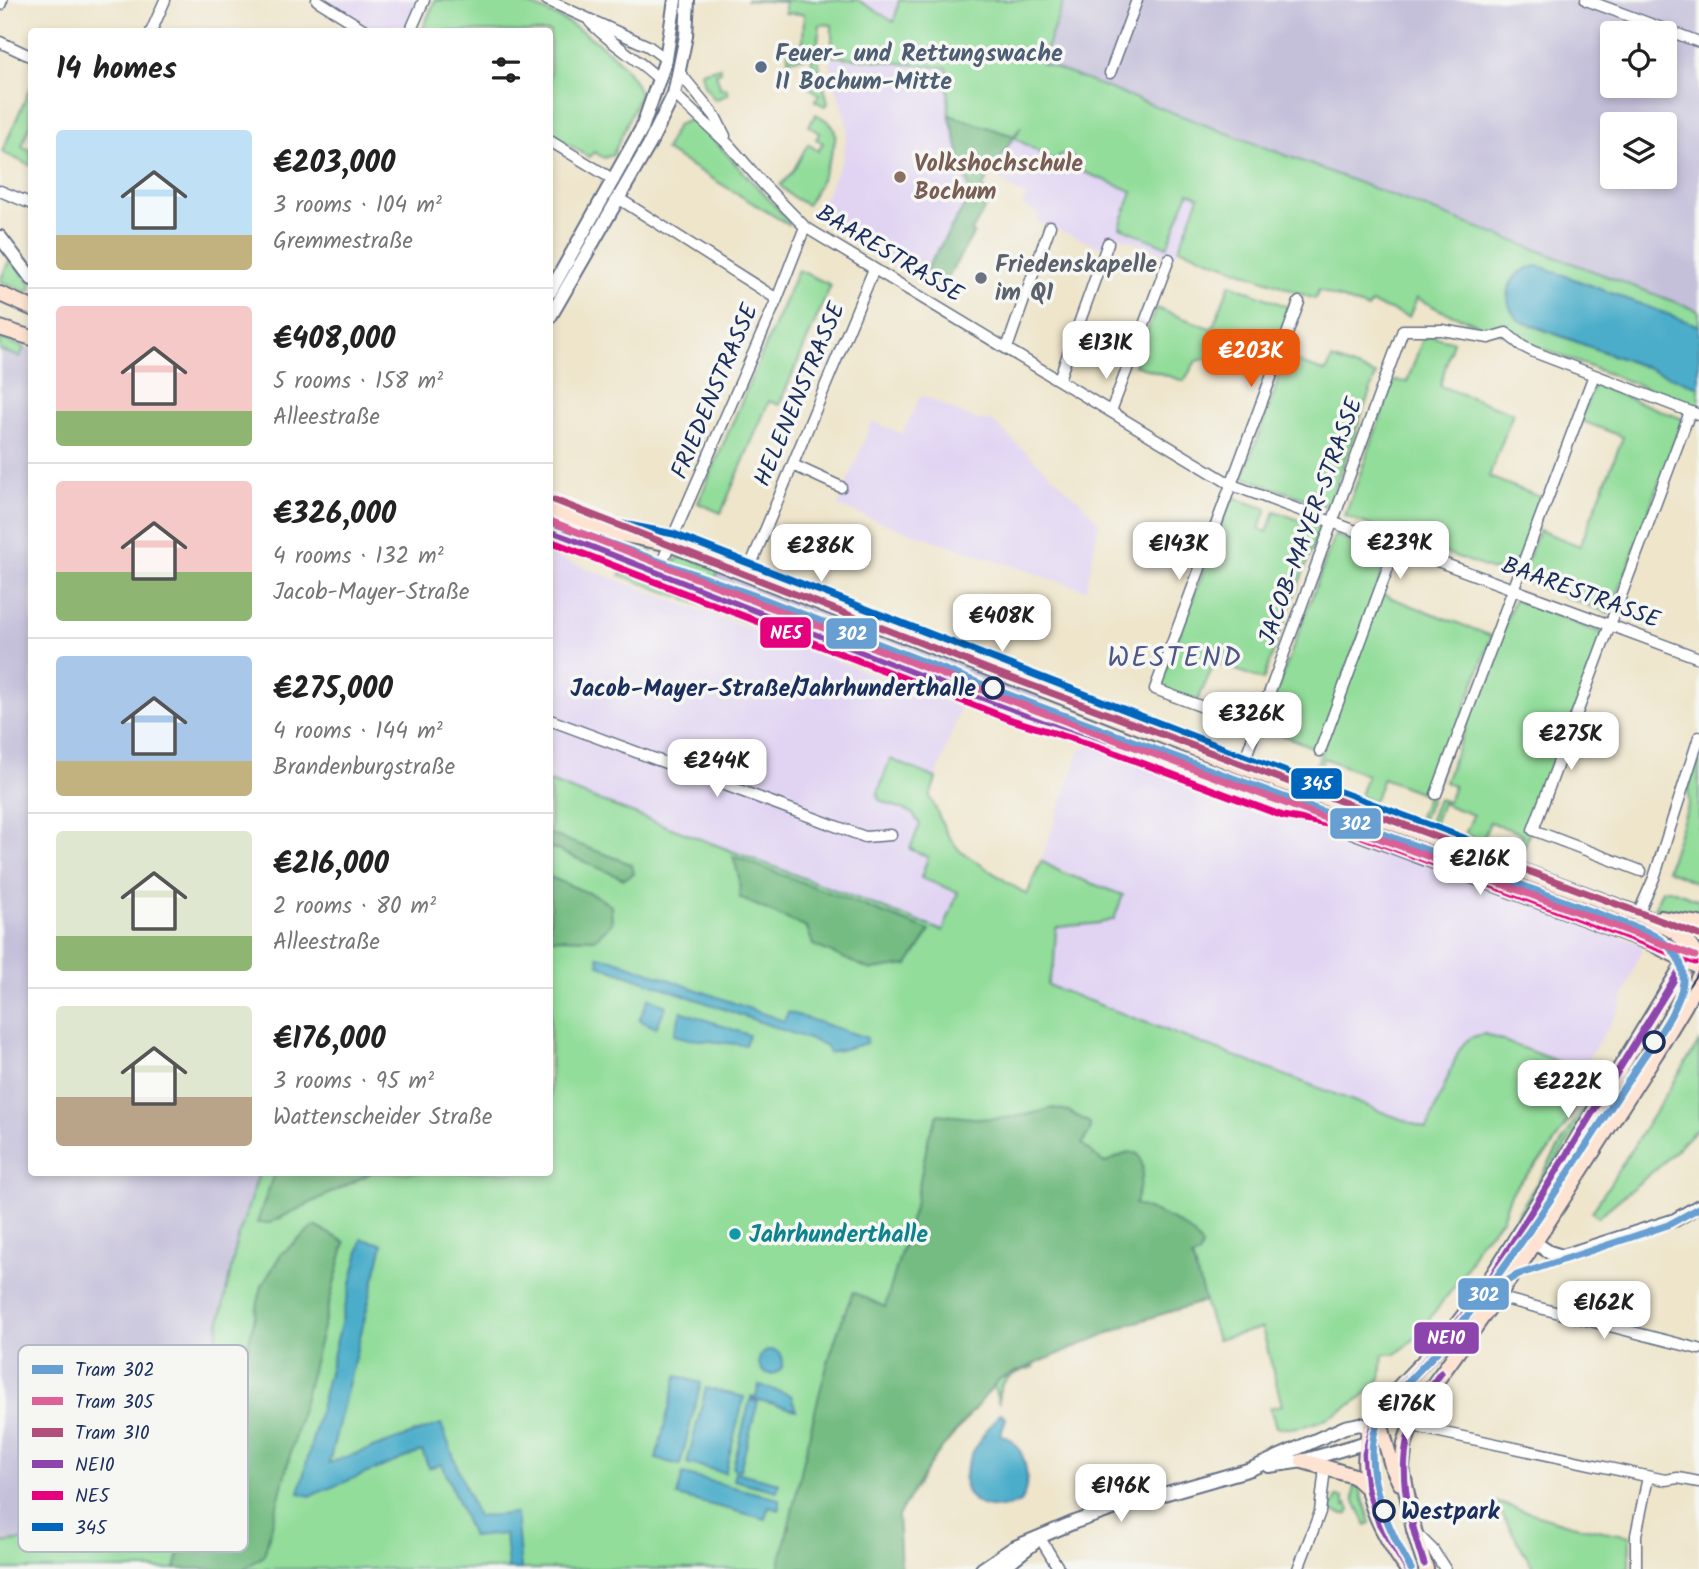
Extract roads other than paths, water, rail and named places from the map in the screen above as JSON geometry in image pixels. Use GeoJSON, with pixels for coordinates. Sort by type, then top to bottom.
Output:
{"type":"FeatureCollection","features":[{"type":"Feature","properties":{"kind":"main road"},"geometry":{"type":"LineString","coordinates":[[0,294],[28,306]]}},
{"type":"Feature","properties":{"kind":"main road"},"geometry":{"type":"LineString","coordinates":[[0,328],[28,337]]}},
{"type":"Feature","properties":{"kind":"main road"},"geometry":{"type":"LineString","coordinates":[[553,509],[615,533],[670,544],[1242,767],[1639,914],[1677,932],[1696,959]]}},
{"type":"Feature","properties":{"kind":"main road"},"geometry":{"type":"LineString","coordinates":[[553,531],[930,678],[1016,710],[1141,751],[1696,959]]}},
{"type":"Feature","properties":{"kind":"main road"},"geometry":{"type":"LineString","coordinates":[[1639,914],[1699,925]]}},
{"type":"Feature","properties":{"kind":"main road"},"geometry":{"type":"LineString","coordinates":[[1407,1569],[1378,1521],[1368,1489],[1365,1462],[1389,1399],[1448,1335],[1487,1282],[1648,1027],[1696,959]]}},
{"type":"Feature","properties":{"kind":"main road"},"geometry":{"type":"LineString","coordinates":[[1426,1569],[1407,1500],[1403,1455],[1413,1418],[1423,1397],[1535,1243],[1656,1053],[1699,976]]}},
{"type":"Feature","properties":{"kind":"main road"},"geometry":{"type":"LineString","coordinates":[[1375,1430],[1413,1418]]}},
{"type":"Feature","properties":{"kind":"main road"},"geometry":{"type":"LineString","coordinates":[[1375,1430],[1407,1500]]}},
{"type":"Feature","properties":{"kind":"main road"},"geometry":{"type":"LineString","coordinates":[[1303,1461],[1354,1476],[1368,1489]]}},
{"type":"Feature","properties":{"kind":"street"},"geometry":{"type":"LineString","coordinates":[[154,28],[166,0]]}},
{"type":"Feature","properties":{"kind":"street"},"geometry":{"type":"LineString","coordinates":[[317,0],[362,28]]}},
{"type":"Feature","properties":{"kind":"street"},"geometry":{"type":"LineString","coordinates":[[412,28],[424,0]]}},
{"type":"Feature","properties":{"kind":"street"},"geometry":{"type":"LineString","coordinates":[[547,0],[648,46],[680,73]]}},
{"type":"Feature","properties":{"kind":"street"},"geometry":{"type":"LineString","coordinates":[[553,287],[642,128],[666,59],[675,0]]}},
{"type":"Feature","properties":{"kind":"street"},"geometry":{"type":"LineString","coordinates":[[553,312],[649,145],[674,94],[686,36],[688,0]]}},
{"type":"Feature","properties":{"kind":"street"},"geometry":{"type":"LineString","coordinates":[[1110,73],[1137,0]]}},
{"type":"Feature","properties":{"kind":"street"},"geometry":{"type":"LineString","coordinates":[[1586,0],[1699,42]]}},
{"type":"Feature","properties":{"kind":"street"},"geometry":{"type":"LineString","coordinates":[[584,17],[606,38],[640,61],[674,94]]}},
{"type":"Feature","properties":{"kind":"street"},"geometry":{"type":"LineString","coordinates":[[0,42],[28,55]]}},
{"type":"Feature","properties":{"kind":"street","name":"BAARESTRASSE"},"geometry":{"type":"LineString","coordinates":[[680,73],[715,116],[730,146]]}},
{"type":"Feature","properties":{"kind":"street","name":"BAARESTRASSE"},"geometry":{"type":"LineString","coordinates":[[674,94],[730,146],[805,227],[1232,485],[1699,658]]}},
{"type":"Feature","properties":{"kind":"street"},"geometry":{"type":"LineString","coordinates":[[553,143],[614,180]]}},
{"type":"Feature","properties":{"kind":"street"},"geometry":{"type":"LineString","coordinates":[[0,191],[28,202]]}},
{"type":"Feature","properties":{"kind":"street"},"geometry":{"type":"LineString","coordinates":[[618,198],[777,299]]}},
{"type":"Feature","properties":{"kind":"street"},"geometry":{"type":"LineString","coordinates":[[1007,348],[1050,226]]}},
{"type":"Feature","properties":{"kind":"street","name":"FRIEDENSTRASSE"},"geometry":{"type":"LineString","coordinates":[[658,571],[777,299],[805,227]]}},
{"type":"Feature","properties":{"kind":"street"},"geometry":{"type":"LineString","coordinates":[[0,237],[28,274]]}},
{"type":"Feature","properties":{"kind":"street"},"geometry":{"type":"LineString","coordinates":[[1059,379],[1108,243]]}},
{"type":"Feature","properties":{"kind":"street"},"geometry":{"type":"LineString","coordinates":[[1111,411],[1169,259]]}},
{"type":"Feature","properties":{"kind":"street","name":"HELENENSTRASSE"},"geometry":{"type":"LineString","coordinates":[[747,574],[874,268]]}},
{"type":"Feature","properties":{"kind":"street"},"geometry":{"type":"LineString","coordinates":[[1256,727],[1155,689],[1299,302]]}},
{"type":"Feature","properties":{"kind":"street","name":"JACOB-MAYER-STRASSE"},"geometry":{"type":"LineString","coordinates":[[1242,767],[1403,330],[1442,330],[1489,338],[1496,338],[1506,332],[1522,346],[1594,375]]}},
{"type":"Feature","properties":{"kind":"street"},"geometry":{"type":"LineString","coordinates":[[1436,794],[1594,375],[1695,413],[1610,624],[1533,830],[1641,871]]}},
{"type":"Feature","properties":{"kind":"street"},"geometry":{"type":"LineString","coordinates":[[793,465],[841,487]]}},
{"type":"Feature","properties":{"kind":"street"},"geometry":{"type":"LineString","coordinates":[[1320,751],[1396,546]]}},
{"type":"Feature","properties":{"kind":"street"},"geometry":{"type":"LineString","coordinates":[[553,721],[865,837],[891,835]]}},
{"type":"Feature","properties":{"kind":"street"},"geometry":{"type":"LineString","coordinates":[[1639,914],[1654,878],[1699,737]]}},
{"type":"Feature","properties":{"kind":"street"},"geometry":{"type":"LineString","coordinates":[[1519,1232],[1554,1254],[1571,1254],[1675,1220],[1699,1206]]}},
{"type":"Feature","properties":{"kind":"street"},"geometry":{"type":"LineString","coordinates":[[1497,1297],[1699,1349]]}},
{"type":"Feature","properties":{"kind":"street"},"geometry":{"type":"LineString","coordinates":[[1413,1418],[1421,1428],[1648,1477],[1699,1482]]}},
{"type":"Feature","properties":{"kind":"street"},"geometry":{"type":"LineString","coordinates":[[1251,1469],[1345,1427],[1360,1424],[1375,1430]]}},
{"type":"Feature","properties":{"kind":"street"},"geometry":{"type":"LineString","coordinates":[[982,1569],[1013,1548],[1075,1522],[1251,1469],[1303,1461],[1375,1430]]}},
{"type":"Feature","properties":{"kind":"street"},"geometry":{"type":"LineString","coordinates":[[1298,1569],[1320,1512],[1325,1468]]}},
{"type":"Feature","properties":{"kind":"street"},"geometry":{"type":"LineString","coordinates":[[1636,1569],[1636,1535],[1648,1477]]}},
{"type":"Feature","properties":{"kind":"street"},"geometry":{"type":"LineString","coordinates":[[1414,1530],[1433,1550],[1445,1569]]}},
{"type":"Feature","properties":{"kind":"street"},"geometry":{"type":"LineString","coordinates":[[1001,1569],[1040,1538]]}},
{"type":"Feature","properties":{"kind":"street"},"geometry":{"type":"LineString","coordinates":[[1040,1538],[1059,1569]]}},
{"type":"Feature","properties":{"kind":"water"},"geometry":{"type":"Polygon","coordinates":[[[1539,266],[1699,326],[1699,387],[1518,320],[1509,303],[1510,286],[1521,273],[1539,266]]]}},
{"type":"Feature","properties":{"kind":"water"},"geometry":{"type":"Polygon","coordinates":[[[598,956],[784,1021],[788,1012],[867,1038],[867,1043],[829,1053],[825,1045],[599,965],[598,956]]]}},
{"type":"Feature","properties":{"kind":"water"},"geometry":{"type":"Polygon","coordinates":[[[649,998],[666,1006],[656,1028],[639,1020],[649,998]]]}},
{"type":"Feature","properties":{"kind":"water"},"geometry":{"type":"Polygon","coordinates":[[[681,1011],[749,1035],[745,1045],[674,1035],[681,1011]]]}},
{"type":"Feature","properties":{"kind":"water"},"geometry":{"type":"Polygon","coordinates":[[[362,1239],[383,1244],[329,1463],[441,1424],[477,1517],[516,1513],[521,1569],[508,1569],[505,1534],[472,1537],[442,1464],[429,1468],[422,1451],[310,1496],[299,1493],[362,1239]]]}},
{"type":"Feature","properties":{"kind":"water"},"geometry":{"type":"Polygon","coordinates":[[[771,1350],[780,1353],[783,1362],[780,1371],[771,1374],[762,1371],[759,1362],[762,1353],[771,1350]]]}},
{"type":"Feature","properties":{"kind":"water"},"geometry":{"type":"Polygon","coordinates":[[[677,1376],[701,1383],[680,1465],[656,1459],[677,1376]]]}},
{"type":"Feature","properties":{"kind":"water"},"geometry":{"type":"Polygon","coordinates":[[[759,1385],[791,1395],[796,1410],[751,1398],[756,1397],[759,1385]]]}},
{"type":"Feature","properties":{"kind":"water"},"geometry":{"type":"Polygon","coordinates":[[[706,1388],[744,1397],[725,1473],[687,1463],[706,1388]]]}},
{"type":"Feature","properties":{"kind":"water"},"geometry":{"type":"Polygon","coordinates":[[[750,1400],[758,1402],[740,1470],[733,1469],[734,1463],[750,1400]]]}},
{"type":"Feature","properties":{"kind":"water"},"geometry":{"type":"Polygon","coordinates":[[[1001,1413],[1006,1418],[1001,1435],[1016,1445],[1021,1453],[1025,1463],[1026,1484],[1020,1502],[1006,1507],[991,1507],[970,1497],[965,1486],[965,1473],[976,1446],[1001,1413]]]}},
{"type":"Feature","properties":{"kind":"water"},"geometry":{"type":"Polygon","coordinates":[[[735,1472],[779,1483],[777,1491],[733,1480],[735,1472]]]}},
{"type":"Feature","properties":{"kind":"water"},"geometry":{"type":"Polygon","coordinates":[[[683,1474],[779,1499],[779,1510],[769,1507],[766,1519],[677,1496],[683,1474]]]}},
{"type":"Feature","properties":{"kind":"tram line","name":"310"},"geometry":{"type":"LineString","coordinates":[[554,500],[990,670],[1699,935]]}},
{"type":"Feature","properties":{"kind":"tram line","name":"305"},"geometry":{"type":"LineString","coordinates":[[553,522],[982,690],[1695,956]]}},
{"type":"Feature","properties":{"kind":"tram line","name":"302"},"geometry":{"type":"LineString","coordinates":[[553,523],[764,599],[1025,701],[1645,931],[1673,950],[1681,964],[1683,982],[1681,993],[1664,1028],[1501,1271],[1443,1346],[1407,1382],[1378,1421],[1372,1451],[1376,1487],[1387,1521],[1411,1569]]}},
{"type":"Feature","properties":{"kind":"tram line"},"geometry":{"type":"LineString","coordinates":[[1677,1003],[1699,971]]}},
{"type":"Feature","properties":{"kind":"tram line","name":"302"},"geometry":{"type":"LineString","coordinates":[[1489,1296],[1517,1275],[1668,1225],[1699,1208]]}},
{"type":"Feature","properties":{"kind":"place","name":"Feuer- und Rettungswache II Bochum-Mitte"},"geometry":{"type":"Point","coordinates":[761,67]}},
{"type":"Feature","properties":{"kind":"place","name":"Volkshochschule Bochum"},"geometry":{"type":"Point","coordinates":[900,177]}},
{"type":"Feature","properties":{"kind":"place","name":"Friedenskapelle im Q1"},"geometry":{"type":"Point","coordinates":[981,278]}},
{"type":"Feature","properties":{"kind":"place","name":"Jacob-Mayer-Straße/Jahrhunderthalle"},"geometry":{"type":"Point","coordinates":[993,688]}},
{"type":"Feature","properties":{"kind":"place","name":"Jahrhunderthalle"},"geometry":{"type":"Point","coordinates":[735,1234]}},
{"type":"Feature","properties":{"kind":"place","name":"Westpark"},"geometry":{"type":"Point","coordinates":[1384,1511]}},
{"type":"Feature","properties":{"kind":"district","name":"WESTEND"},"geometry":{"type":"Point","coordinates":[1175,656]}}]}
